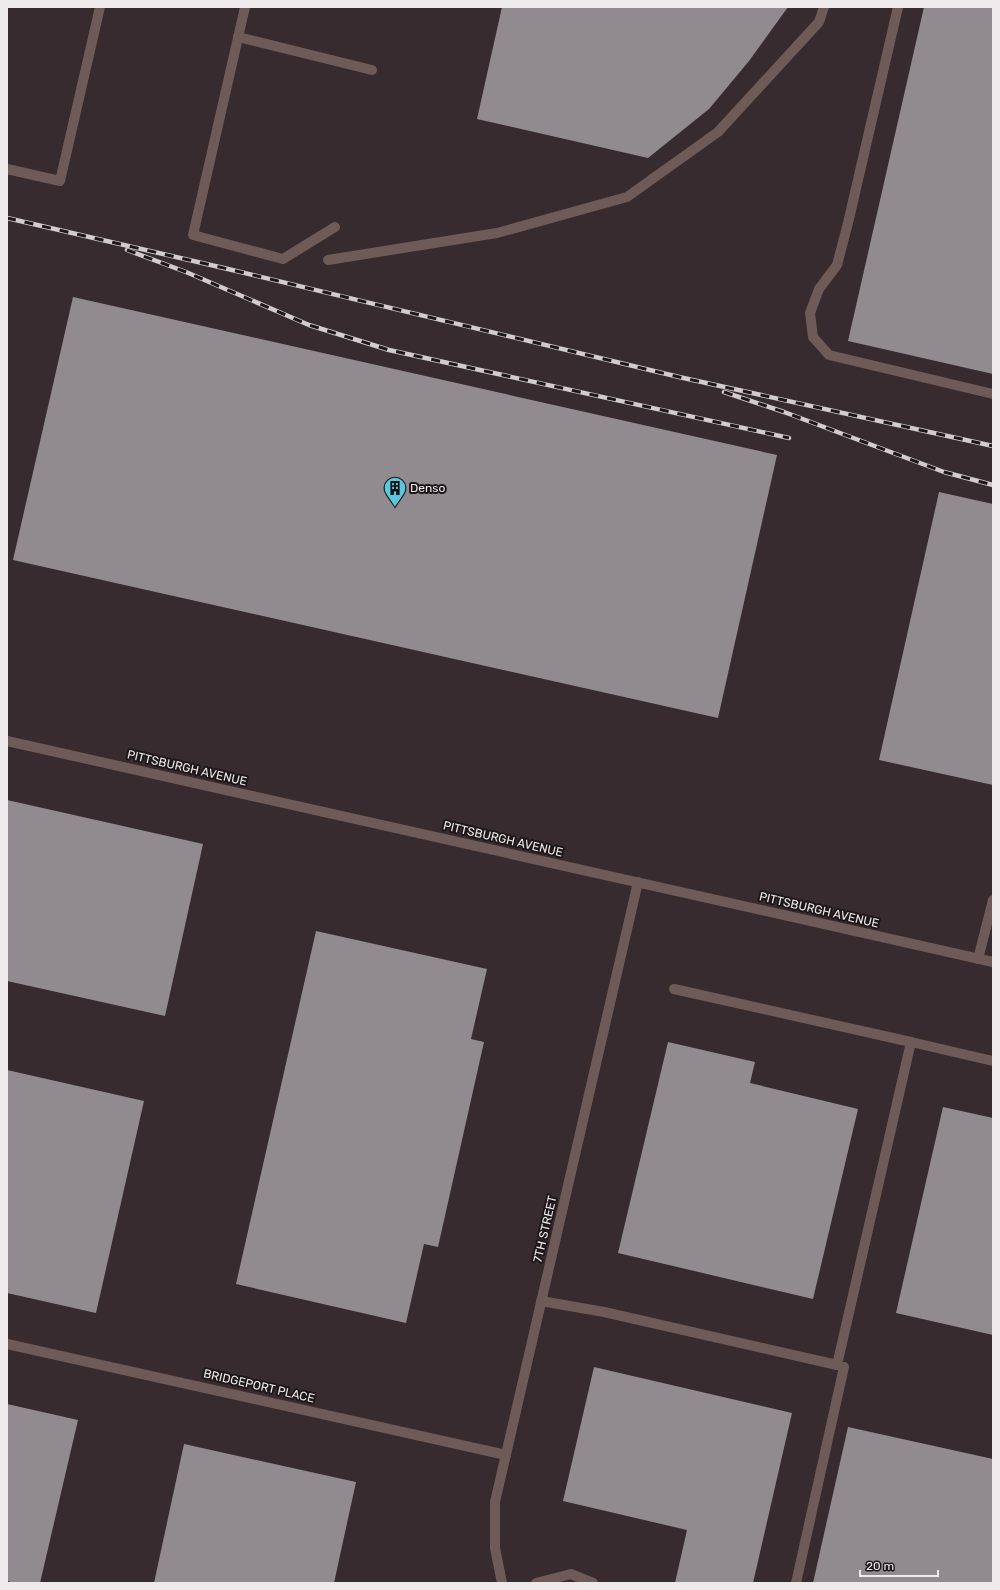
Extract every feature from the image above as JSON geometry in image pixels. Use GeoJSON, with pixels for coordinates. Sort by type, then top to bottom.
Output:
{"type":"FeatureCollection","features":[{"type":"Feature","properties":{"kind":"street"},"geometry":{"type":"LineString","coordinates":[[7,169],[60,181],[100,7]]}},
{"type":"Feature","properties":{"kind":"street"},"geometry":{"type":"LineString","coordinates":[[245,7],[193,235],[283,259],[335,227]]}},
{"type":"Feature","properties":{"kind":"street"},"geometry":{"type":"LineString","coordinates":[[328,260],[498,233],[628,197],[718,132],[819,22],[824,7]]}},
{"type":"Feature","properties":{"kind":"street"},"geometry":{"type":"LineString","coordinates":[[898,7],[848,224],[837,265],[820,289],[810,313],[813,337],[829,355],[993,394]]}},
{"type":"Feature","properties":{"kind":"street"},"geometry":{"type":"LineString","coordinates":[[238,37],[372,70]]}},
{"type":"Feature","properties":{"kind":"street","name":"PITTSBURGH AVENUE"},"geometry":{"type":"LineString","coordinates":[[7,741],[993,962]]}},
{"type":"Feature","properties":{"kind":"street","name":"7TH STREET"},"geometry":{"type":"LineString","coordinates":[[502,1583],[495,1548],[495,1502],[638,882]]}},
{"type":"Feature","properties":{"kind":"street"},"geometry":{"type":"LineString","coordinates":[[978,959],[993,900]]}},
{"type":"Feature","properties":{"kind":"street"},"geometry":{"type":"LineString","coordinates":[[674,989],[993,1061]]}},
{"type":"Feature","properties":{"kind":"street"},"geometry":{"type":"LineString","coordinates":[[541,1301],[604,1312],[837,1365],[911,1042]]}},
{"type":"Feature","properties":{"kind":"street","name":"BRIDGEPORT PLACE"},"geometry":{"type":"LineString","coordinates":[[7,1344],[506,1455]]}},
{"type":"Feature","properties":{"kind":"street"},"geometry":{"type":"LineString","coordinates":[[796,1583],[844,1367]]}},
{"type":"Feature","properties":{"kind":"street"},"geometry":{"type":"LineString","coordinates":[[536,1583],[571,1574],[593,1583]]}},
{"type":"Feature","properties":{"kind":"shaded area"},"geometry":{"type":"Polygon","coordinates":[[[7,7],[993,7],[993,1583],[15,1583],[7,1581],[7,7]]]}},
{"type":"Feature","properties":{"kind":"building"},"geometry":{"type":"Polygon","coordinates":[[[502,7],[788,7],[749,61],[709,109],[648,158],[477,119],[502,7]]]}},
{"type":"Feature","properties":{"kind":"building"},"geometry":{"type":"Polygon","coordinates":[[[924,7],[993,7],[993,374],[848,341],[924,7]]]}},
{"type":"Feature","properties":{"kind":"building","name":"Denso"},"geometry":{"type":"Polygon","coordinates":[[[73,297],[777,455],[718,718],[13,560],[73,297]]]}},
{"type":"Feature","properties":{"kind":"building"},"geometry":{"type":"Polygon","coordinates":[[[939,492],[993,504],[993,785],[879,760],[939,492]]]}},
{"type":"Feature","properties":{"kind":"building"},"geometry":{"type":"Polygon","coordinates":[[[7,800],[203,844],[165,1016],[7,981],[7,800]]]}},
{"type":"Feature","properties":{"kind":"building"},"geometry":{"type":"Polygon","coordinates":[[[316,931],[487,969],[471,1039],[484,1042],[438,1247],[424,1244],[406,1323],[236,1284],[316,931]]]}},
{"type":"Feature","properties":{"kind":"building"},"geometry":{"type":"Polygon","coordinates":[[[668,1042],[755,1062],[750,1083],[858,1109],[813,1299],[618,1253],[668,1042]]]}},
{"type":"Feature","properties":{"kind":"building"},"geometry":{"type":"Polygon","coordinates":[[[7,1070],[144,1101],[96,1313],[7,1293],[7,1070]]]}},
{"type":"Feature","properties":{"kind":"building"},"geometry":{"type":"Polygon","coordinates":[[[943,1107],[993,1118],[993,1335],[896,1313],[943,1107]]]}},
{"type":"Feature","properties":{"kind":"building"},"geometry":{"type":"Polygon","coordinates":[[[594,1367],[792,1413],[753,1583],[675,1583],[687,1530],[563,1501],[594,1367]]]}},
{"type":"Feature","properties":{"kind":"building"},"geometry":{"type":"Polygon","coordinates":[[[7,1404],[78,1420],[40,1583],[15,1583],[7,1581],[7,1404]]]}},
{"type":"Feature","properties":{"kind":"building"},"geometry":{"type":"Polygon","coordinates":[[[848,1427],[993,1459],[993,1583],[813,1583],[848,1427]]]}},
{"type":"Feature","properties":{"kind":"building"},"geometry":{"type":"Polygon","coordinates":[[[184,1444],[356,1482],[334,1583],[154,1583],[184,1444]]]}},
{"type":"Feature","properties":{"kind":"railway"},"geometry":{"type":"LineString","coordinates":[[7,218],[228,269],[679,377],[993,446]]}},
{"type":"Feature","properties":{"kind":"railway"},"geometry":{"type":"LineString","coordinates":[[127,250],[186,272],[309,325],[389,350],[789,438]]}},
{"type":"Feature","properties":{"kind":"railway"},"geometry":{"type":"LineString","coordinates":[[724,392],[784,412],[944,472],[993,485]]}},
{"type":"Feature","properties":{"kind":"place","name":"Denso"},"geometry":{"type":"Point","coordinates":[395,508]}}]}
